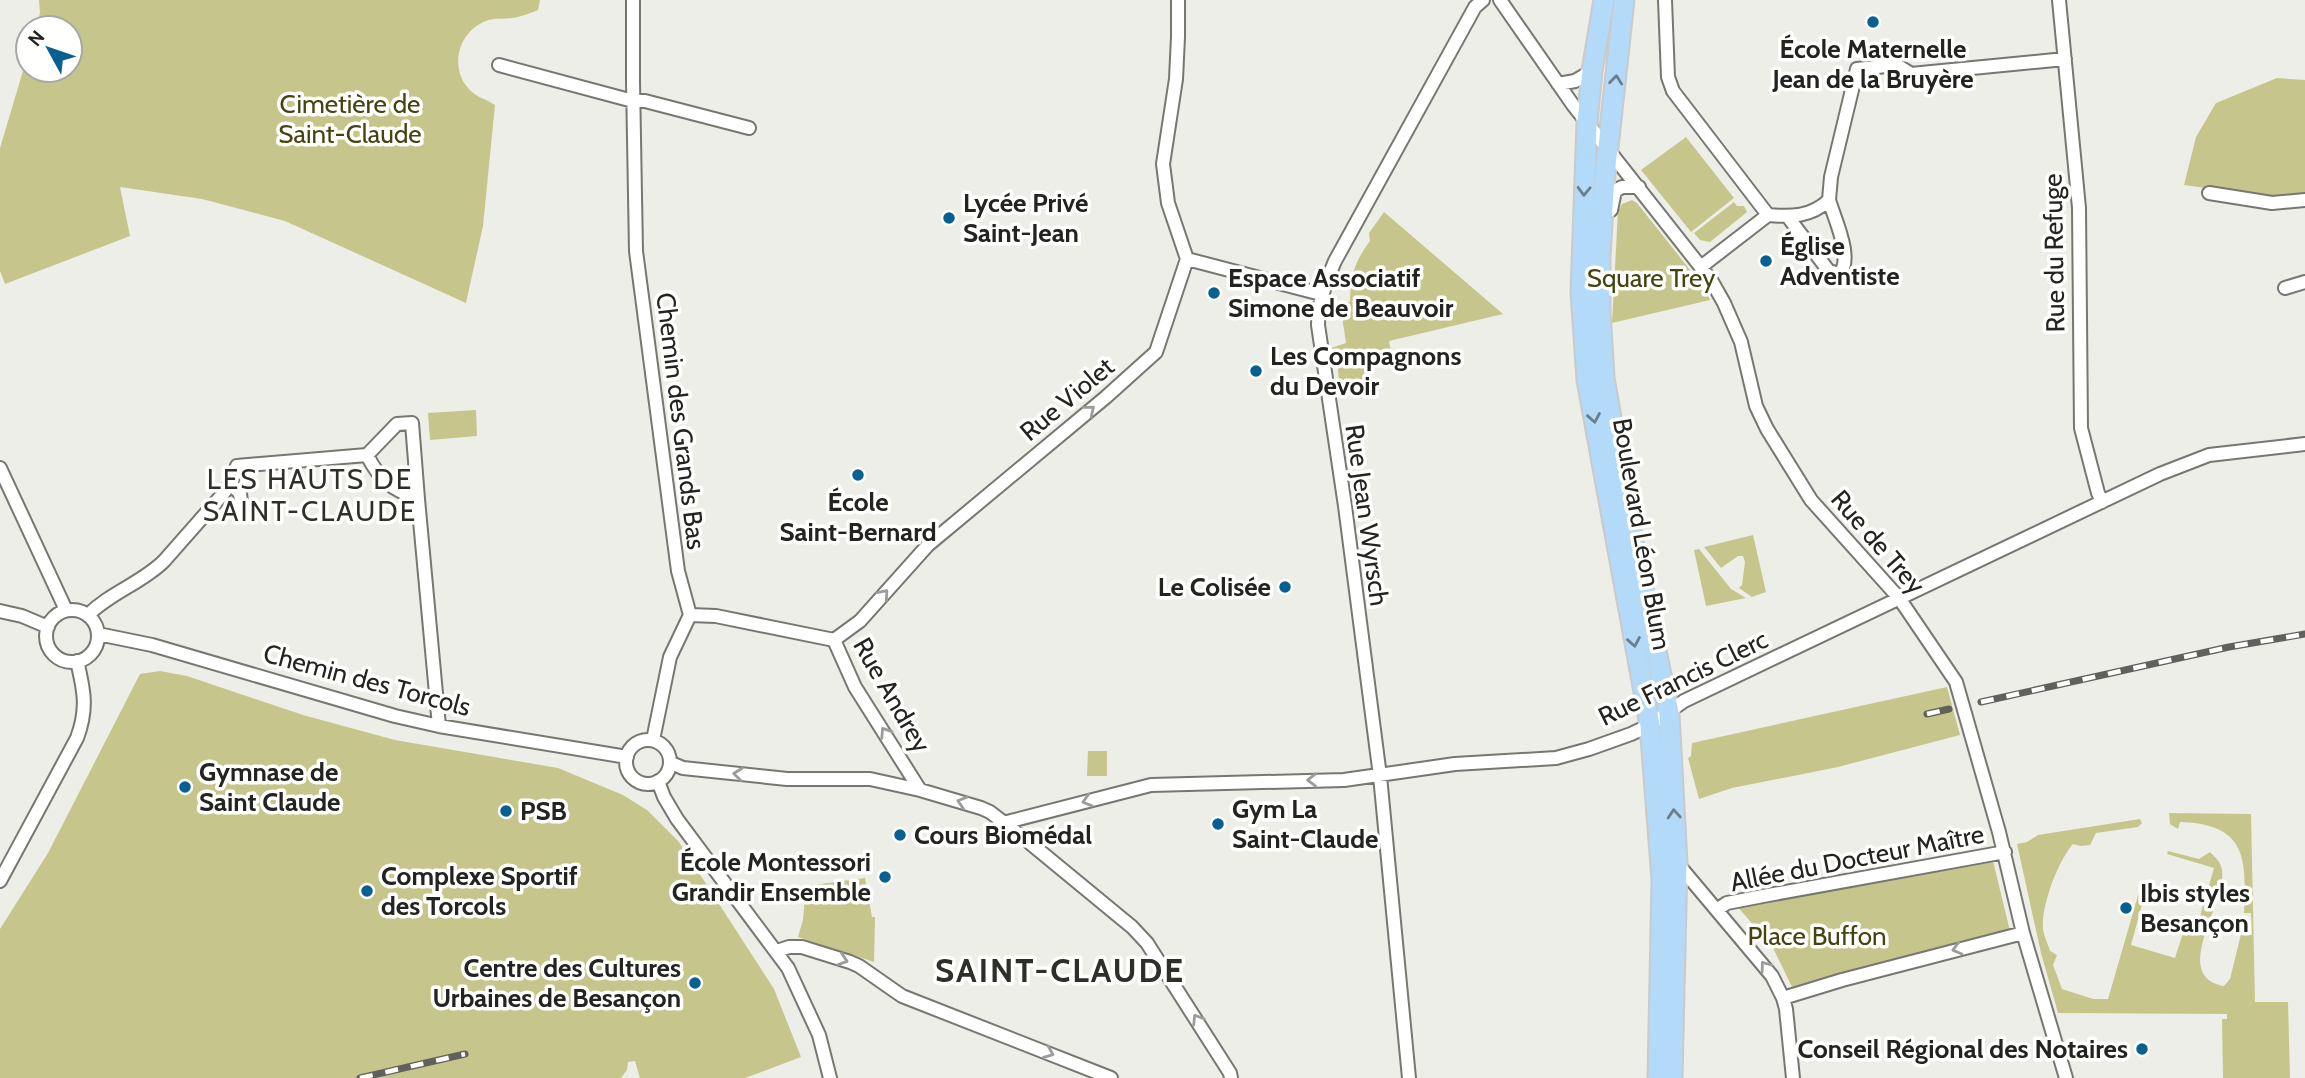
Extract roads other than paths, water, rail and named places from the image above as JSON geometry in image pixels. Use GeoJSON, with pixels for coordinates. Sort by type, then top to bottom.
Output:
{"type":"FeatureCollection","features":[{"type":"Feature","properties":{"kind":"main road","name":"Boulevard Léon Blum"},"geometry":{"type":"LineString","coordinates":[[1604,0],[1592,71],[1587,123],[1581,292],[1587,380],[1650,725],[1662,879],[1658,1078]]}},
{"type":"Feature","properties":{"kind":"main road","name":"Boulevard Léon Blum"},"geometry":{"type":"LineString","coordinates":[[1624,0],[1608,148],[1600,256],[1600,311],[1606,391],[1631,531],[1669,713],[1677,863],[1672,1078]]}},
{"type":"Feature","properties":{"kind":"street","name":"Chemin des Grands Bas"},"geometry":{"type":"LineString","coordinates":[[633,0],[636,251],[678,572],[690,615]]}},
{"type":"Feature","properties":{"kind":"street"},"geometry":{"type":"LineString","coordinates":[[1178,0],[1176,79],[1163,164],[1168,203],[1188,259],[1321,294]]}},
{"type":"Feature","properties":{"kind":"street","name":"Rue Jean Wyrsch"},"geometry":{"type":"LineString","coordinates":[[1409,1078],[1380,776],[1318,325],[1321,294],[1335,261],[1475,7],[1483,0]]}},
{"type":"Feature","properties":{"kind":"street","name":"Rue de Trey"},"geometry":{"type":"LineString","coordinates":[[1500,0],[1587,123],[1702,267],[1724,303],[1741,342],[1756,406],[1767,429],[1811,500],[1899,598],[1956,682],[2004,852],[2023,933],[2066,1078]]}},
{"type":"Feature","properties":{"kind":"street"},"geometry":{"type":"LineString","coordinates":[[1665,0],[1668,76],[1674,90],[1768,215]]}},
{"type":"Feature","properties":{"kind":"street","name":"Rue du Refuge"},"geometry":{"type":"LineString","coordinates":[[2059,0],[2079,208],[2081,428],[2102,502]]}},
{"type":"Feature","properties":{"kind":"street"},"geometry":{"type":"LineString","coordinates":[[1788,217],[1828,270],[1839,275],[1844,269],[1846,257],[1829,200],[1831,177],[1857,69],[1898,65],[1911,74],[2065,59]]}},
{"type":"Feature","properties":{"kind":"street"},"geometry":{"type":"LineString","coordinates":[[499,65],[633,101],[645,101],[749,128]]}},
{"type":"Feature","properties":{"kind":"street"},"geometry":{"type":"LineString","coordinates":[[1558,83],[1575,81],[1592,71]]}},
{"type":"Feature","properties":{"kind":"street","name":"Boulevard Léon Blum"},"geometry":{"type":"LineString","coordinates":[[1600,311],[1613,197],[1615,191],[1622,187],[1639,187]]}},
{"type":"Feature","properties":{"kind":"street"},"geometry":{"type":"LineString","coordinates":[[2209,193],[2272,203],[2305,200]]}},
{"type":"Feature","properties":{"kind":"street"},"geometry":{"type":"LineString","coordinates":[[1702,267],[1768,215],[1788,217],[1819,209],[1829,200]]}},
{"type":"Feature","properties":{"kind":"street","name":"Rue Violet"},"geometry":{"type":"LineString","coordinates":[[834,640],[860,621],[928,545],[1156,352],[1188,259]]}},
{"type":"Feature","properties":{"kind":"street"},"geometry":{"type":"LineString","coordinates":[[2285,288],[2305,282]]}},
{"type":"Feature","properties":{"kind":"street"},"geometry":{"type":"LineString","coordinates":[[89,615],[104,600],[154,571],[230,484],[237,466],[367,455],[397,424],[412,423],[439,726]]}},
{"type":"Feature","properties":{"kind":"street","name":"Rue Francis Clerc"},"geometry":{"type":"LineString","coordinates":[[1003,823],[1151,785],[1344,780],[1455,764],[1556,758],[1589,749],[1650,725],[1684,701],[2160,474],[2209,456],[2305,444]]}},
{"type":"Feature","properties":{"kind":"street"},"geometry":{"type":"LineString","coordinates":[[367,455],[375,472],[388,484],[418,499]]}},
{"type":"Feature","properties":{"kind":"street"},"geometry":{"type":"LineString","coordinates":[[0,468],[66,610]]}},
{"type":"Feature","properties":{"kind":"street"},"geometry":{"type":"LineString","coordinates":[[230,484],[240,493],[242,513]]}},
{"type":"Feature","properties":{"kind":"street"},"geometry":{"type":"LineString","coordinates":[[74,610],[89,615],[97,627],[98,635],[90,654],[77,661],[62,660],[55,656],[47,643],[48,627],[58,614],[74,610]]}},
{"type":"Feature","properties":{"kind":"street"},"geometry":{"type":"LineString","coordinates":[[0,611],[22,616],[48,627]]}},
{"type":"Feature","properties":{"kind":"street"},"geometry":{"type":"LineString","coordinates":[[653,740],[670,657],[690,615]]}},
{"type":"Feature","properties":{"kind":"street","name":"Rue Andrey"},"geometry":{"type":"LineString","coordinates":[[690,615],[728,618],[834,640],[856,687],[920,790]]}},
{"type":"Feature","properties":{"kind":"street","name":"Chemin des Torcols"},"geometry":{"type":"LineString","coordinates":[[98,635],[152,645],[394,716],[627,757]]}},
{"type":"Feature","properties":{"kind":"street"},"geometry":{"type":"LineString","coordinates":[[0,881],[77,738],[84,720],[84,693],[77,661]]}},
{"type":"Feature","properties":{"kind":"street"},"geometry":{"type":"LineString","coordinates":[[653,740],[664,746],[670,757],[669,770],[658,781],[645,783],[638,781],[628,771],[627,757],[640,741],[653,740]]}},
{"type":"Feature","properties":{"kind":"street","name":"Rue Andrey"},"geometry":{"type":"LineString","coordinates":[[670,763],[683,768],[787,779],[870,779],[920,790],[990,812],[1132,927],[1147,943],[1231,1078]]}},
{"type":"Feature","properties":{"kind":"street"},"geometry":{"type":"LineString","coordinates":[[658,781],[677,819],[777,951],[793,977],[819,1035],[830,1078]]}},
{"type":"Feature","properties":{"kind":"street","name":"Allée du Docteur Maître"},"geometry":{"type":"LineString","coordinates":[[1718,909],[1727,903],[2004,852]]}},
{"type":"Feature","properties":{"kind":"street"},"geometry":{"type":"LineString","coordinates":[[1677,863],[1763,963],[1783,998],[1793,1078]]}},
{"type":"Feature","properties":{"kind":"street"},"geometry":{"type":"LineString","coordinates":[[1783,998],[1856,976],[2023,933]]}},
{"type":"Feature","properties":{"kind":"street"},"geometry":{"type":"LineString","coordinates":[[777,951],[802,947],[850,962],[902,996],[1111,1078]]}},
{"type":"Feature","properties":{"kind":"railway"},"geometry":{"type":"LineString","coordinates":[[1981,702],[2229,647],[2305,634]]}},
{"type":"Feature","properties":{"kind":"railway"},"geometry":{"type":"LineString","coordinates":[[1927,714],[1949,709]]}},
{"type":"Feature","properties":{"kind":"railway"},"geometry":{"type":"LineString","coordinates":[[360,1078],[465,1054]]}},
{"type":"Feature","properties":{"kind":"place","name":"École Maternelle Jean de la Bruyère"},"geometry":{"type":"Point","coordinates":[1873,22]}},
{"type":"Feature","properties":{"kind":"place","name":"Lycée Privé Saint-Jean"},"geometry":{"type":"Point","coordinates":[949,218]}},
{"type":"Feature","properties":{"kind":"place","name":"Église Adventiste"},"geometry":{"type":"Point","coordinates":[1766,261]}},
{"type":"Feature","properties":{"kind":"place","name":"Espace Associatif Simone de Beauvoir"},"geometry":{"type":"Point","coordinates":[1214,293]}},
{"type":"Feature","properties":{"kind":"place","name":"Les Compagnons du Devoir"},"geometry":{"type":"Point","coordinates":[1256,371]}},
{"type":"Feature","properties":{"kind":"place","name":"École Saint-Bernard"},"geometry":{"type":"Point","coordinates":[858,475]}},
{"type":"Feature","properties":{"kind":"place","name":"Le Colisée"},"geometry":{"type":"Point","coordinates":[1285,587]}},
{"type":"Feature","properties":{"kind":"place","name":"Gymnase de Saint Claude"},"geometry":{"type":"Point","coordinates":[185,787]}},
{"type":"Feature","properties":{"kind":"place","name":"PSB"},"geometry":{"type":"Point","coordinates":[506,811]}},
{"type":"Feature","properties":{"kind":"place","name":"Gym La Saint-Claude"},"geometry":{"type":"Point","coordinates":[1218,824]}},
{"type":"Feature","properties":{"kind":"place","name":"Cours Biomédal"},"geometry":{"type":"Point","coordinates":[900,835]}},
{"type":"Feature","properties":{"kind":"place","name":"École Montessori Grandir Ensemble"},"geometry":{"type":"Point","coordinates":[885,877]}},
{"type":"Feature","properties":{"kind":"place","name":"Complexe Sportif des Torcols"},"geometry":{"type":"Point","coordinates":[367,891]}},
{"type":"Feature","properties":{"kind":"place","name":"Ibis styles Besançon"},"geometry":{"type":"Point","coordinates":[2126,908]}},
{"type":"Feature","properties":{"kind":"place","name":"Centre des Cultures Urbaines de Besançon"},"geometry":{"type":"Point","coordinates":[695,983]}},
{"type":"Feature","properties":{"kind":"place","name":"Conseil Régional des Notaires"},"geometry":{"type":"Point","coordinates":[2142,1049]}},
{"type":"Feature","properties":{"kind":"district","name":"LES HAUTS DE SAINT-CLAUDE"},"geometry":{"type":"Point","coordinates":[310,495]}},
{"type":"Feature","properties":{"kind":"district","name":"SAINT-CLAUDE"},"geometry":{"type":"Point","coordinates":[1060,970]}},
{"type":"Feature","properties":{"kind":"park label","name":"Cimetière de Saint-Claude"},"geometry":{"type":"Point","coordinates":[350,119]}},
{"type":"Feature","properties":{"kind":"park label","name":"Square Trey"},"geometry":{"type":"Point","coordinates":[1651,278]}},
{"type":"Feature","properties":{"kind":"park label","name":"Place Buffon"},"geometry":{"type":"Point","coordinates":[1817,936]}}]}
